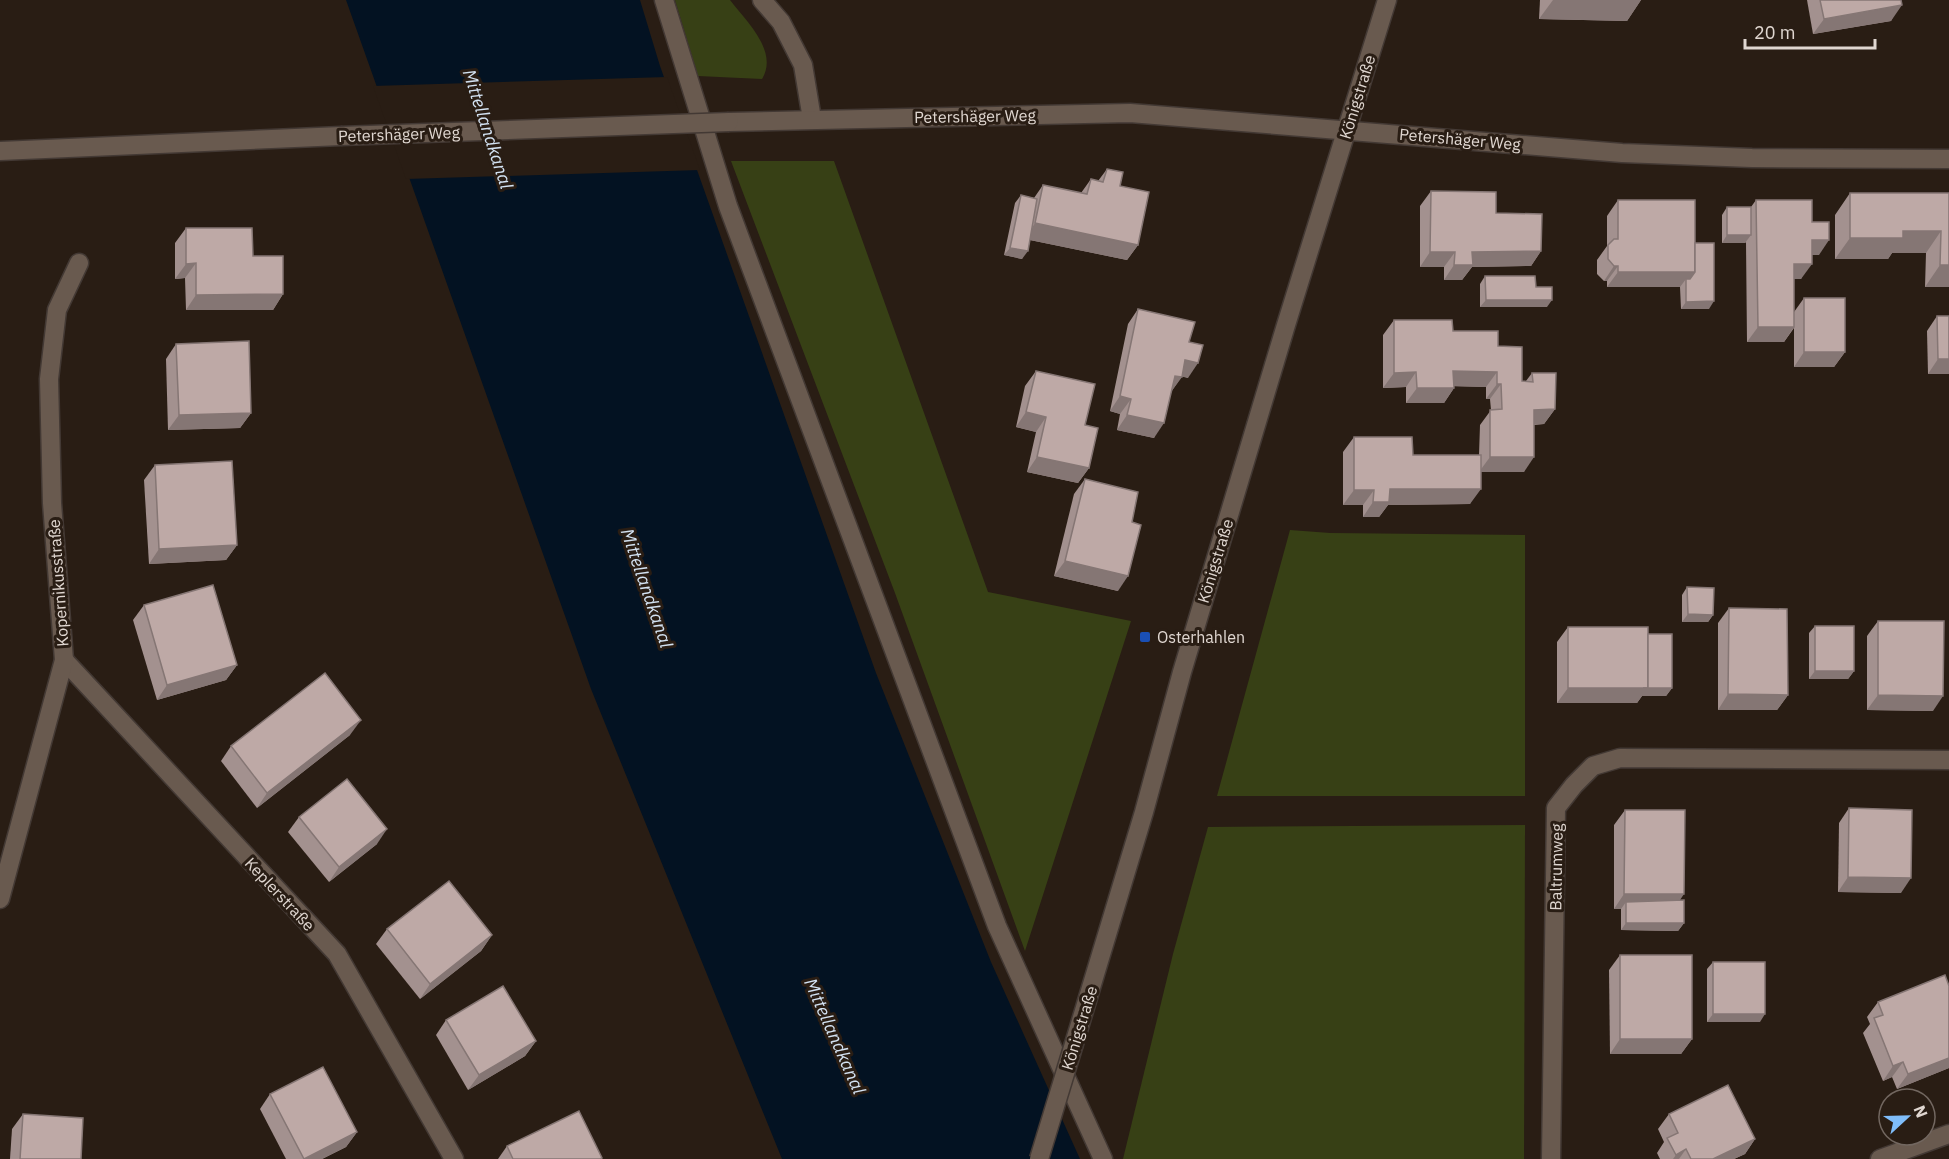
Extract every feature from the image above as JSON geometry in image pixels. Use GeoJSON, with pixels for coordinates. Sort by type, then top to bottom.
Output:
{"type":"FeatureCollection","features":[{"type":"Feature","properties":{"kind":"street"},"geometry":{"type":"LineString","coordinates":[[664,0],[728,206],[993,915],[1103,1159]]}},
{"type":"Feature","properties":{"kind":"street"},"geometry":{"type":"LineString","coordinates":[[762,0],[780,22],[803,65],[812,119]]}},
{"type":"Feature","properties":{"kind":"street","name":"Königstraße"},"geometry":{"type":"LineString","coordinates":[[1039,1159],[1144,812],[1182,672],[1387,0]]}},
{"type":"Feature","properties":{"kind":"street","name":"Petershäger Weg"},"geometry":{"type":"LineString","coordinates":[[0,151],[812,119],[1130,112],[1622,153],[1752,158],[1949,159]]}},
{"type":"Feature","properties":{"kind":"street","name":"Kopernikusstraße"},"geometry":{"type":"LineString","coordinates":[[0,899],[64,660],[52,503],[49,379],[57,310],[79,263]]}},
{"type":"Feature","properties":{"kind":"street","name":"Keplerstraße"},"geometry":{"type":"LineString","coordinates":[[64,660],[337,954],[454,1159]]}},
{"type":"Feature","properties":{"kind":"street","name":"Baltrumweg"},"geometry":{"type":"LineString","coordinates":[[1551,1159],[1556,808],[1574,785],[1593,766],[1620,758],[1949,760]]}},
{"type":"Feature","properties":{"kind":"street"},"geometry":{"type":"LineString","coordinates":[[1880,1159],[1949,1134]]}},
{"type":"Feature","properties":{"kind":"green space"},"geometry":{"type":"Polygon","coordinates":[[[675,0],[730,0],[752,27],[764,47],[766,68],[762,79],[698,76],[675,0]]]}},
{"type":"Feature","properties":{"kind":"green space"},"geometry":{"type":"Polygon","coordinates":[[[731,161],[834,161],[988,592],[1131,621],[1025,951],[895,593],[731,161]]]}},
{"type":"Feature","properties":{"kind":"green space"},"geometry":{"type":"Polygon","coordinates":[[[1290,530],[1330,533],[1525,535],[1525,796],[1217,796],[1290,530]]]}},
{"type":"Feature","properties":{"kind":"green space"},"geometry":{"type":"Polygon","coordinates":[[[1525,825],[1524,1159],[1123,1159],[1173,954],[1208,827],[1525,825]]]}},
{"type":"Feature","properties":{"kind":"water","name":"Mittellandkanal"},"geometry":{"type":"Polygon","coordinates":[[[346,0],[640,0],[660,66],[876,673],[991,962],[1080,1159],[782,1159],[591,689],[346,0]]]}},
{"type":"Feature","properties":{"kind":"pier"},"geometry":{"type":"Polygon","coordinates":[[[667,77],[700,170],[406,179],[373,86],[667,77]]]}},
{"type":"Feature","properties":{"kind":"building"},"geometry":{"type":"Polygon","coordinates":[[[1820,0],[1901,0],[1902,5],[1824,19],[1820,0]]]}},
{"type":"Feature","properties":{"kind":"building"},"geometry":{"type":"Polygon","coordinates":[[[1107,169],[1123,172],[1120,186],[1149,192],[1138,245],[1035,223],[1043,185],[1087,194],[1091,179],[1103,182],[1107,169]]]}},
{"type":"Feature","properties":{"kind":"building"},"geometry":{"type":"Polygon","coordinates":[[[1431,191],[1496,192],[1496,213],[1542,214],[1541,251],[1472,252],[1473,265],[1454,265],[1455,252],[1430,252],[1431,191]]]}},
{"type":"Feature","properties":{"kind":"building"},"geometry":{"type":"Polygon","coordinates":[[[1850,193],[1949,193],[1949,265],[1940,265],[1941,231],[1903,231],[1903,238],[1850,238],[1850,193]]]}},
{"type":"Feature","properties":{"kind":"building"},"geometry":{"type":"Polygon","coordinates":[[[1021,195],[1037,199],[1028,251],[1010,248],[1021,195]]]}},
{"type":"Feature","properties":{"kind":"building"},"geometry":{"type":"Polygon","coordinates":[[[1618,200],[1695,200],[1695,272],[1618,272],[1618,266],[1614,266],[1608,259],[1608,245],[1614,239],[1618,239],[1618,200]]]}},
{"type":"Feature","properties":{"kind":"building"},"geometry":{"type":"Polygon","coordinates":[[[1756,200],[1812,200],[1812,222],[1829,222],[1829,240],[1812,240],[1812,264],[1794,264],[1794,327],[1758,327],[1756,200]]]}},
{"type":"Feature","properties":{"kind":"building"},"geometry":{"type":"Polygon","coordinates":[[[1727,207],[1751,207],[1751,235],[1727,235],[1727,207]]]}},
{"type":"Feature","properties":{"kind":"building"},"geometry":{"type":"Polygon","coordinates":[[[186,228],[252,228],[253,256],[283,256],[283,294],[196,295],[196,263],[186,264],[186,228]]]}},
{"type":"Feature","properties":{"kind":"building"},"geometry":{"type":"Polygon","coordinates":[[[1695,243],[1714,243],[1714,301],[1686,302],[1686,279],[1690,279],[1695,272],[1695,243]]]}},
{"type":"Feature","properties":{"kind":"building"},"geometry":{"type":"Polygon","coordinates":[[[1485,276],[1535,276],[1536,287],[1552,287],[1552,300],[1486,300],[1485,276]]]}},
{"type":"Feature","properties":{"kind":"building"},"geometry":{"type":"Polygon","coordinates":[[[1804,298],[1845,298],[1845,352],[1804,352],[1804,298]]]}},
{"type":"Feature","properties":{"kind":"building"},"geometry":{"type":"Polygon","coordinates":[[[1138,309],[1195,322],[1189,342],[1203,345],[1198,363],[1185,360],[1182,377],[1175,376],[1164,423],[1127,415],[1131,399],[1120,396],[1138,309]]]}},
{"type":"Feature","properties":{"kind":"building"},"geometry":{"type":"Polygon","coordinates":[[[1937,316],[1949,316],[1949,359],[1938,359],[1937,316]]]}},
{"type":"Feature","properties":{"kind":"building"},"geometry":{"type":"Polygon","coordinates":[[[1394,320],[1452,320],[1453,331],[1498,331],[1498,346],[1522,347],[1522,381],[1533,382],[1532,373],[1556,373],[1555,409],[1534,410],[1534,457],[1490,457],[1490,410],[1502,409],[1501,384],[1497,384],[1497,372],[1453,371],[1454,388],[1417,388],[1416,372],[1394,373],[1394,320]]]}},
{"type":"Feature","properties":{"kind":"building"},"geometry":{"type":"Polygon","coordinates":[[[249,341],[251,413],[179,415],[176,344],[249,341]]]}},
{"type":"Feature","properties":{"kind":"building"},"geometry":{"type":"Polygon","coordinates":[[[1036,371],[1095,384],[1085,425],[1098,428],[1089,468],[1037,457],[1046,417],[1026,412],[1036,371]]]}},
{"type":"Feature","properties":{"kind":"building"},"geometry":{"type":"Polygon","coordinates":[[[1354,437],[1412,437],[1413,455],[1481,455],[1481,489],[1390,489],[1389,502],[1373,502],[1374,490],[1354,490],[1354,437]]]}},
{"type":"Feature","properties":{"kind":"building"},"geometry":{"type":"Polygon","coordinates":[[[232,461],[237,545],[159,549],[155,465],[232,461]]]}},
{"type":"Feature","properties":{"kind":"building"},"geometry":{"type":"Polygon","coordinates":[[[1085,479],[1138,492],[1132,522],[1141,525],[1128,576],[1065,561],[1085,479]]]}},
{"type":"Feature","properties":{"kind":"building"},"geometry":{"type":"Polygon","coordinates":[[[213,585],[237,665],[167,685],[144,605],[213,585]]]}},
{"type":"Feature","properties":{"kind":"building"},"geometry":{"type":"Polygon","coordinates":[[[1687,587],[1714,588],[1713,615],[1688,614],[1687,587]]]}},
{"type":"Feature","properties":{"kind":"building"},"geometry":{"type":"Polygon","coordinates":[[[1729,608],[1787,609],[1788,695],[1728,694],[1729,608]]]}},
{"type":"Feature","properties":{"kind":"building"},"geometry":{"type":"Polygon","coordinates":[[[1878,621],[1944,621],[1943,696],[1878,695],[1878,621]]]}},
{"type":"Feature","properties":{"kind":"building"},"geometry":{"type":"Polygon","coordinates":[[[1815,626],[1854,626],[1854,671],[1815,671],[1815,626]]]}},
{"type":"Feature","properties":{"kind":"building"},"geometry":{"type":"Polygon","coordinates":[[[1568,627],[1648,627],[1648,688],[1568,688],[1568,627]]]}},
{"type":"Feature","properties":{"kind":"building"},"geometry":{"type":"Polygon","coordinates":[[[1648,634],[1672,634],[1672,688],[1648,688],[1648,634]]]}},
{"type":"Feature","properties":{"kind":"building"},"geometry":{"type":"Polygon","coordinates":[[[325,673],[361,720],[267,793],[231,746],[325,673]]]}},
{"type":"Feature","properties":{"kind":"building"},"geometry":{"type":"Polygon","coordinates":[[[347,779],[387,829],[339,867],[299,817],[347,779]]]}},
{"type":"Feature","properties":{"kind":"building"},"geometry":{"type":"Polygon","coordinates":[[[1849,808],[1912,810],[1911,878],[1848,877],[1849,808]]]}},
{"type":"Feature","properties":{"kind":"building"},"geometry":{"type":"Polygon","coordinates":[[[1625,810],[1685,810],[1684,894],[1624,894],[1625,810]]]}},
{"type":"Feature","properties":{"kind":"building"},"geometry":{"type":"Polygon","coordinates":[[[449,881],[492,935],[430,984],[387,929],[449,881]]]}},
{"type":"Feature","properties":{"kind":"building"},"geometry":{"type":"Polygon","coordinates":[[[1684,900],[1684,923],[1626,923],[1626,902],[1684,900]]]}},
{"type":"Feature","properties":{"kind":"building"},"geometry":{"type":"Polygon","coordinates":[[[1620,955],[1692,955],[1692,1039],[1620,1039],[1620,955]]]}},
{"type":"Feature","properties":{"kind":"building"},"geometry":{"type":"Polygon","coordinates":[[[1713,962],[1765,962],[1765,1014],[1713,1014],[1713,962]]]}},
{"type":"Feature","properties":{"kind":"building"},"geometry":{"type":"Polygon","coordinates":[[[1945,975],[1949,986],[1949,1058],[1908,1074],[1903,1062],[1893,1066],[1874,1018],[1883,1015],[1878,1002],[1945,975]]]}},
{"type":"Feature","properties":{"kind":"building"},"geometry":{"type":"Polygon","coordinates":[[[503,986],[536,1041],[479,1075],[446,1020],[503,986]]]}},
{"type":"Feature","properties":{"kind":"building"},"geometry":{"type":"Polygon","coordinates":[[[323,1067],[357,1132],[304,1159],[270,1094],[323,1067]]]}},
{"type":"Feature","properties":{"kind":"building"},"geometry":{"type":"Polygon","coordinates":[[[1728,1085],[1755,1139],[1713,1159],[1691,1159],[1686,1149],[1676,1155],[1667,1138],[1678,1133],[1669,1114],[1728,1085]]]}},
{"type":"Feature","properties":{"kind":"building"},"geometry":{"type":"Polygon","coordinates":[[[579,1111],[602,1158],[513,1159],[507,1146],[579,1111]]]}},
{"type":"Feature","properties":{"kind":"building"},"geometry":{"type":"Polygon","coordinates":[[[23,1114],[83,1118],[81,1159],[20,1159],[23,1114]]]}},
{"type":"Feature","properties":{"kind":"place","name":"Osterhahlen"},"geometry":{"type":"Point","coordinates":[1145,637]}}]}
